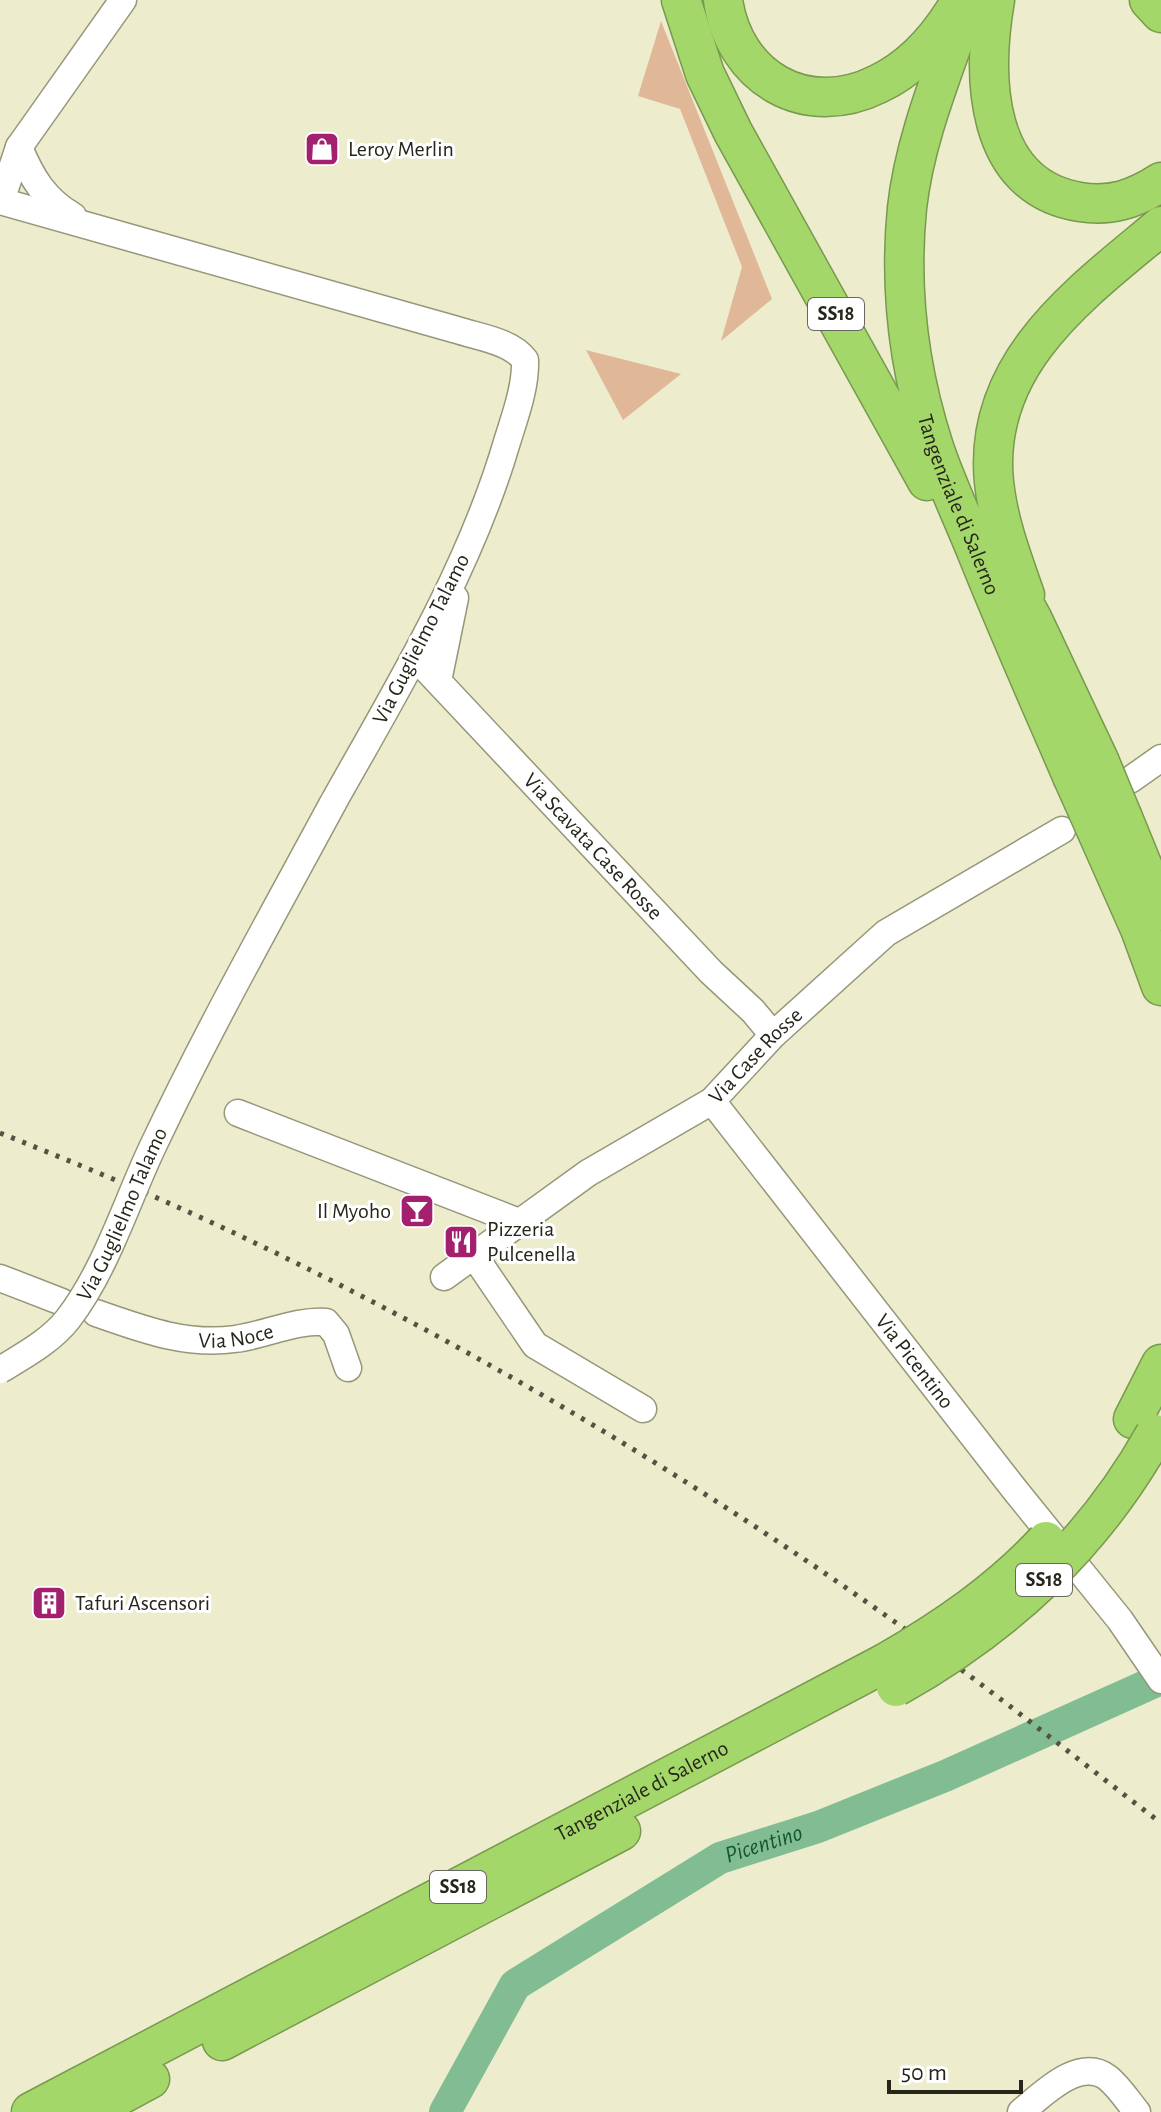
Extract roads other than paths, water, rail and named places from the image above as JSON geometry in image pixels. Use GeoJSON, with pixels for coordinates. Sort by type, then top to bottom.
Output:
{"type":"FeatureCollection","features":[{"type":"Feature","properties":{"kind":"highway","name":"SS18"},"geometry":{"type":"LineString","coordinates":[[681,0],[705,74],[733,132],[1019,621]]}},
{"type":"Feature","properties":{"kind":"highway"},"geometry":{"type":"LineString","coordinates":[[723,0],[726,21],[734,41],[763,76],[800,95],[825,97],[853,94],[879,84],[905,68],[929,46],[962,0]]}},
{"type":"Feature","properties":{"kind":"highway","name":"Tangenziale di Salerno"},"geometry":{"type":"LineString","coordinates":[[968,0],[927,119],[907,208],[906,314],[918,388],[935,450],[1019,621],[1086,768],[1094,827],[1140,929],[1161,986]]}},
{"type":"Feature","properties":{"kind":"highway","name":"SS18"},"geometry":{"type":"LineString","coordinates":[[992,0],[987,52],[990,97],[998,131],[1020,170],[1048,192],[1067,200],[1090,204],[1127,200],[1161,182]]}},
{"type":"Feature","properties":{"kind":"highway","name":"Tangenziale di Salerno"},"geometry":{"type":"LineString","coordinates":[[992,0],[949,101],[936,150],[925,211],[922,294],[930,368],[948,437],[997,555],[1019,621]]}},
{"type":"Feature","properties":{"kind":"highway"},"geometry":{"type":"LineString","coordinates":[[1149,0],[1161,13]]}},
{"type":"Feature","properties":{"kind":"highway","name":"SS18"},"geometry":{"type":"LineString","coordinates":[[1019,621],[1010,552],[996,497],[994,457],[1001,411],[1021,367],[1050,325],[1085,289],[1161,226]]}},
{"type":"Feature","properties":{"kind":"highway","name":"Tangenziale di Salerno"},"geometry":{"type":"LineString","coordinates":[[1094,827],[1161,911]]}},
{"type":"Feature","properties":{"kind":"highway","name":"Tangenziale di Salerno"},"geometry":{"type":"LineString","coordinates":[[31,2112],[890,1675],[946,1658],[1030,1594],[1083,1539],[1115,1498],[1150,1425],[1161,1364]]}},
{"type":"Feature","properties":{"kind":"highway","name":"Tangenziale di Salerno"},"geometry":{"type":"LineString","coordinates":[[89,2112],[890,1675]]}},
{"type":"Feature","properties":{"kind":"street"},"geometry":{"type":"LineString","coordinates":[[1,201],[19,147],[123,0]]}},
{"type":"Feature","properties":{"kind":"street"},"geometry":{"type":"LineString","coordinates":[[19,147],[34,180],[55,205],[98,229]]}},
{"type":"Feature","properties":{"kind":"street","name":"Via Guglielmo Talamo"},"geometry":{"type":"LineString","coordinates":[[0,1370],[42,1342],[68,1319],[98,1268],[154,1143],[233,988],[415,657],[464,557],[491,496],[526,368],[519,352],[457,330],[1,201]]}},
{"type":"Feature","properties":{"kind":"street"},"geometry":{"type":"LineString","coordinates":[[438,681],[464,557]]}},
{"type":"Feature","properties":{"kind":"street","name":"Via Scavata Case Rosse"},"geometry":{"type":"LineString","coordinates":[[415,657],[773,1035]]}},
{"type":"Feature","properties":{"kind":"street"},"geometry":{"type":"LineString","coordinates":[[1130,780],[1161,758]]}},
{"type":"Feature","properties":{"kind":"street","name":"Via Case Rosse"},"geometry":{"type":"LineString","coordinates":[[444,1277],[588,1173],[712,1101],[773,1035],[886,933],[1094,827]]}},
{"type":"Feature","properties":{"kind":"street","name":"Via Picentino"},"geometry":{"type":"LineString","coordinates":[[712,1101],[1120,1620],[1161,1680]]}},
{"type":"Feature","properties":{"kind":"street"},"geometry":{"type":"LineString","coordinates":[[238,1113],[519,1222]]}},
{"type":"Feature","properties":{"kind":"street"},"geometry":{"type":"LineString","coordinates":[[473,1254],[535,1345],[643,1409]]}},
{"type":"Feature","properties":{"kind":"street"},"geometry":{"type":"LineString","coordinates":[[0,1278],[62,1302]]}},
{"type":"Feature","properties":{"kind":"street","name":"Via Noce"},"geometry":{"type":"LineString","coordinates":[[96,1313],[170,1338],[189,1340],[234,1340],[309,1321],[326,1322],[336,1334],[348,1368]]}},
{"type":"Feature","properties":{"kind":"street"},"geometry":{"type":"LineString","coordinates":[[1021,2112],[1074,2074],[1097,2073],[1109,2079],[1137,2112]]}},
{"type":"Feature","properties":{"kind":"waterway","name":"Picentino"},"geometry":{"type":"LineString","coordinates":[[445,2112],[515,1985],[720,1858],[818,1827],[945,1776],[1161,1679]]}},
{"type":"Feature","properties":{"kind":"railway"},"geometry":{"type":"LineString","coordinates":[[0,1133],[232,1232],[404,1318],[572,1412],[736,1514],[895,1622],[1161,1823]]}},
{"type":"Feature","properties":{"kind":"place","name":"Leroy Merlin"},"geometry":{"type":"Point","coordinates":[322,149]}},
{"type":"Feature","properties":{"kind":"place","name":"Il Myoho"},"geometry":{"type":"Point","coordinates":[417,1211]}},
{"type":"Feature","properties":{"kind":"place","name":"Pizzeria Pulcenella"},"geometry":{"type":"Point","coordinates":[461,1242]}},
{"type":"Feature","properties":{"kind":"place","name":"Tafuri Ascensori"},"geometry":{"type":"Point","coordinates":[49,1603]}}]}
